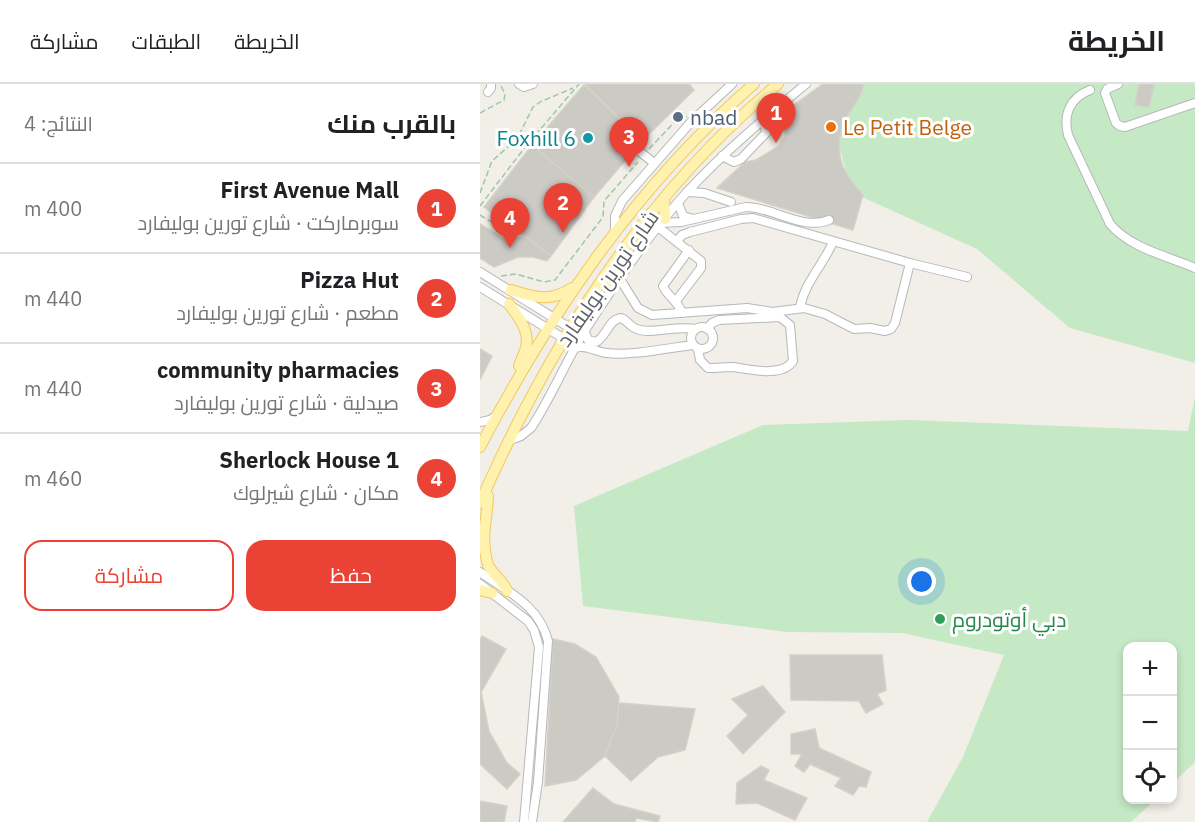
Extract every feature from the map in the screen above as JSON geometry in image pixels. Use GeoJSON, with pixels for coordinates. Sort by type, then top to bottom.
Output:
{"type":"FeatureCollection","features":[{"type":"Feature","properties":{"kind":"main road","name":"شارع تورين بوليفارد"},"geometry":{"type":"LineString","coordinates":[[480,447],[554,318],[615,232],[668,166],[719,114],[754,84]]}},
{"type":"Feature","properties":{"kind":"main road","name":"شارع تورين بوليفارد"},"geometry":{"type":"LineString","coordinates":[[480,503],[539,381],[563,338],[600,284],[653,211],[719,136],[778,84]]}},
{"type":"Feature","properties":{"kind":"main road"},"geometry":{"type":"LineString","coordinates":[[653,211],[654,198],[677,171],[676,167],[668,166]]}},
{"type":"Feature","properties":{"kind":"main road"},"geometry":{"type":"LineString","coordinates":[[661,223],[664,198]]}},
{"type":"Feature","properties":{"kind":"main road"},"geometry":{"type":"LineString","coordinates":[[600,284],[620,279]]}},
{"type":"Feature","properties":{"kind":"main road"},"geometry":{"type":"LineString","coordinates":[[511,290],[534,297],[547,298],[563,294],[575,286]]}},
{"type":"Feature","properties":{"kind":"main road"},"geometry":{"type":"LineString","coordinates":[[509,304],[525,327],[526,333],[526,348],[520,363],[520,374]]}},
{"type":"Feature","properties":{"kind":"main road"},"geometry":{"type":"LineString","coordinates":[[486,489],[488,499],[481,527],[482,548],[488,565],[502,581],[507,591]]}},
{"type":"Feature","properties":{"kind":"main road"},"geometry":{"type":"LineString","coordinates":[[480,590],[492,593]]}},
{"type":"Feature","properties":{"kind":"street"},"geometry":{"type":"LineString","coordinates":[[519,84],[525,87],[533,84]]}},
{"type":"Feature","properties":{"kind":"street"},"geometry":{"type":"LineString","coordinates":[[615,232],[619,206],[654,163],[732,84]]}},
{"type":"Feature","properties":{"kind":"street"},"geometry":{"type":"LineString","coordinates":[[508,441],[525,434],[531,428],[585,332],[661,223],[722,156],[806,84]]}},
{"type":"Feature","properties":{"kind":"street"},"geometry":{"type":"LineString","coordinates":[[1118,84],[1107,89],[1105,93],[1116,123],[1120,126],[1125,127],[1195,103]]}},
{"type":"Feature","properties":{"kind":"street"},"geometry":{"type":"LineString","coordinates":[[1090,90],[1081,93],[1074,100],[1066,117],[1066,126],[1068,135],[1110,224],[1132,242],[1195,268]]}},
{"type":"Feature","properties":{"kind":"street"},"geometry":{"type":"LineString","coordinates":[[722,156],[734,162],[741,159],[766,133],[764,119]]}},
{"type":"Feature","properties":{"kind":"street"},"geometry":{"type":"LineString","coordinates":[[642,152],[654,163]]}},
{"type":"Feature","properties":{"kind":"street"},"geometry":{"type":"LineString","coordinates":[[701,178],[704,193]]}},
{"type":"Feature","properties":{"kind":"street"},"geometry":{"type":"LineString","coordinates":[[687,192],[704,193],[731,202]]}},
{"type":"Feature","properties":{"kind":"street"},"geometry":{"type":"LineString","coordinates":[[678,203],[683,216],[694,219]]}},
{"type":"Feature","properties":{"kind":"street"},"geometry":{"type":"LineString","coordinates":[[661,223],[681,222],[751,207],[809,222],[820,223],[830,220]]}},
{"type":"Feature","properties":{"kind":"street"},"geometry":{"type":"LineString","coordinates":[[677,241],[690,232],[747,218],[759,219],[833,242],[967,277]]}},
{"type":"Feature","properties":{"kind":"street"},"geometry":{"type":"LineString","coordinates":[[661,223],[677,241],[700,260],[702,266],[676,301]]}},
{"type":"Feature","properties":{"kind":"street"},"geometry":{"type":"LineString","coordinates":[[800,308],[805,288],[824,261],[833,242]]}},
{"type":"Feature","properties":{"kind":"street"},"geometry":{"type":"LineString","coordinates":[[682,313],[676,301],[663,289],[663,286],[689,250]]}},
{"type":"Feature","properties":{"kind":"street"},"geometry":{"type":"LineString","coordinates":[[620,279],[638,308],[652,315],[747,308],[773,312],[800,308],[825,314],[854,329],[889,330],[895,323],[910,263]]}},
{"type":"Feature","properties":{"kind":"street"},"geometry":{"type":"LineString","coordinates":[[480,267],[494,281]]}},
{"type":"Feature","properties":{"kind":"street"},"geometry":{"type":"LineString","coordinates":[[480,272],[570,328]]}},
{"type":"Feature","properties":{"kind":"street"},"geometry":{"type":"LineString","coordinates":[[480,287],[563,338]]}},
{"type":"Feature","properties":{"kind":"street"},"geometry":{"type":"LineString","coordinates":[[695,329],[691,337],[701,363],[708,368],[763,371],[785,368],[793,361],[791,329],[786,320],[780,317],[718,320],[707,329]]}},
{"type":"Feature","properties":{"kind":"street"},"geometry":{"type":"LineString","coordinates":[[575,348],[595,346],[612,322],[618,318],[624,319],[634,328],[641,330],[701,327],[707,329],[713,336],[707,348],[615,354],[595,346],[588,340],[585,332]]}},
{"type":"Feature","properties":{"kind":"street"},"geometry":{"type":"LineString","coordinates":[[480,422],[496,416]]}},
{"type":"Feature","properties":{"kind":"street"},"geometry":{"type":"LineString","coordinates":[[480,572],[530,606],[545,626],[548,641],[538,782],[532,822]]}},
{"type":"Feature","properties":{"kind":"street"},"geometry":{"type":"LineString","coordinates":[[480,584],[528,621],[534,630],[539,647],[524,822]]}},
{"type":"Feature","properties":{"kind":"path"},"geometry":{"type":"LineString","coordinates":[[480,113],[504,100],[505,94],[500,84]]}},
{"type":"Feature","properties":{"kind":"path"},"geometry":{"type":"LineString","coordinates":[[480,206],[526,146],[579,84]]}},
{"type":"Feature","properties":{"kind":"path"},"geometry":{"type":"LineString","coordinates":[[480,193],[492,161],[517,139],[537,104],[575,88]]}},
{"type":"Feature","properties":{"kind":"path"},"geometry":{"type":"LineString","coordinates":[[494,281],[502,275],[516,274],[544,282],[555,280],[603,217],[604,201],[642,152],[683,113],[692,122]]}},
{"type":"Feature","properties":{"kind":"path"},"geometry":{"type":"LineString","coordinates":[[517,139],[526,146]]}},
{"type":"Feature","properties":{"kind":"path"},"geometry":{"type":"LineString","coordinates":[[480,215],[493,223]]}},
{"type":"Feature","properties":{"kind":"green space"},"geometry":{"type":"Polygon","coordinates":[[[861,84],[1195,84],[1195,363],[1070,328],[977,249],[851,192],[836,133],[861,84]]]}},
{"type":"Feature","properties":{"kind":"green space","name":"دبي أوتودروم"},"geometry":{"type":"Polygon","coordinates":[[[1195,397],[1195,762],[1177,779],[1177,642],[1123,642],[1123,804],[1151,804],[1131,822],[927,822],[963,757],[1004,655],[902,633],[787,632],[583,606],[574,506],[763,425],[909,420],[1188,431],[1195,397]]]}},
{"type":"Feature","properties":{"kind":"building"},"geometry":{"type":"Polygon","coordinates":[[[585,84],[689,84],[694,90],[642,141],[585,84]]]}},
{"type":"Feature","properties":{"kind":"building"},"geometry":{"type":"Polygon","coordinates":[[[823,84],[864,84],[860,96],[843,123],[839,142],[843,167],[863,195],[853,230],[717,188],[745,162],[756,160],[779,146],[785,137],[787,110],[823,84]]]}},
{"type":"Feature","properties":{"kind":"building"},"geometry":{"type":"Polygon","coordinates":[[[1139,84],[1154,84],[1149,107],[1135,105],[1139,84]]]}},
{"type":"Feature","properties":{"kind":"building","name":"Foxhill 6"},"geometry":{"type":"Polygon","coordinates":[[[584,85],[642,141],[594,197],[532,145],[584,85]]]}},
{"type":"Feature","properties":{"kind":"building"},"geometry":{"type":"Polygon","coordinates":[[[532,145],[594,197],[551,256],[484,207],[532,145]]]}},
{"type":"Feature","properties":{"kind":"building"},"geometry":{"type":"Polygon","coordinates":[[[480,224],[506,240],[525,236],[551,256],[547,261],[533,257],[518,257],[494,267],[480,258],[480,224]]]}},
{"type":"Feature","properties":{"kind":"building"},"geometry":{"type":"Polygon","coordinates":[[[480,349],[492,356],[480,380],[480,349]]]}},
{"type":"Feature","properties":{"kind":"building"},"geometry":{"type":"Polygon","coordinates":[[[482,636],[506,649],[481,692],[489,731],[507,763],[520,774],[507,789],[480,764],[480,641],[482,636]]]}},
{"type":"Feature","properties":{"kind":"building"},"geometry":{"type":"Polygon","coordinates":[[[553,639],[575,644],[596,657],[619,697],[617,725],[605,756],[576,780],[545,786],[553,639]]]}},
{"type":"Feature","properties":{"kind":"building"},"geometry":{"type":"Polygon","coordinates":[[[790,655],[882,655],[886,690],[877,694],[883,704],[866,713],[859,701],[791,700],[790,655]]]}},
{"type":"Feature","properties":{"kind":"building"},"geometry":{"type":"Polygon","coordinates":[[[763,686],[785,712],[743,754],[727,736],[748,715],[732,699],[763,686]]]}},
{"type":"Feature","properties":{"kind":"building"},"geometry":{"type":"Polygon","coordinates":[[[619,703],[695,709],[685,750],[658,757],[631,781],[605,756],[617,725],[619,703]]]}},
{"type":"Feature","properties":{"kind":"building"},"geometry":{"type":"Polygon","coordinates":[[[815,729],[819,748],[871,772],[866,787],[859,786],[853,795],[835,786],[841,778],[810,764],[804,772],[795,766],[802,754],[791,754],[791,734],[815,729]]]}},
{"type":"Feature","properties":{"kind":"building"},"geometry":{"type":"Polygon","coordinates":[[[761,766],[769,770],[764,780],[807,798],[795,820],[757,803],[736,804],[737,783],[761,766]]]}},
{"type":"Feature","properties":{"kind":"building"},"geometry":{"type":"Polygon","coordinates":[[[593,788],[614,804],[660,816],[658,822],[636,818],[635,822],[563,822],[593,788]]]}},
{"type":"Feature","properties":{"kind":"building"},"geometry":{"type":"Polygon","coordinates":[[[480,801],[507,806],[504,822],[480,822],[480,801]]]}},
{"type":"Feature","properties":{"kind":"place","name":"nbad"},"geometry":{"type":"Point","coordinates":[678,117]}},
{"type":"Feature","properties":{"kind":"place","name":"Le Petit Belge"},"geometry":{"type":"Point","coordinates":[831,127]}},
{"type":"Feature","properties":{"kind":"place","name":"Foxhill 6"},"geometry":{"type":"Point","coordinates":[588,138]}},
{"type":"Feature","properties":{"kind":"place","name":"First Avenue Mall"},"geometry":{"type":"Point","coordinates":[776,143]}},
{"type":"Feature","properties":{"kind":"place","name":"community pharmacies"},"geometry":{"type":"Point","coordinates":[629,167]}},
{"type":"Feature","properties":{"kind":"place","name":"Pizza Hut"},"geometry":{"type":"Point","coordinates":[563,233]}},
{"type":"Feature","properties":{"kind":"place","name":"Sherlock House 1"},"geometry":{"type":"Point","coordinates":[510,248]}},
{"type":"Feature","properties":{"kind":"place","name":"دبي أوتودروم"},"geometry":{"type":"Point","coordinates":[940,619]}}]}
